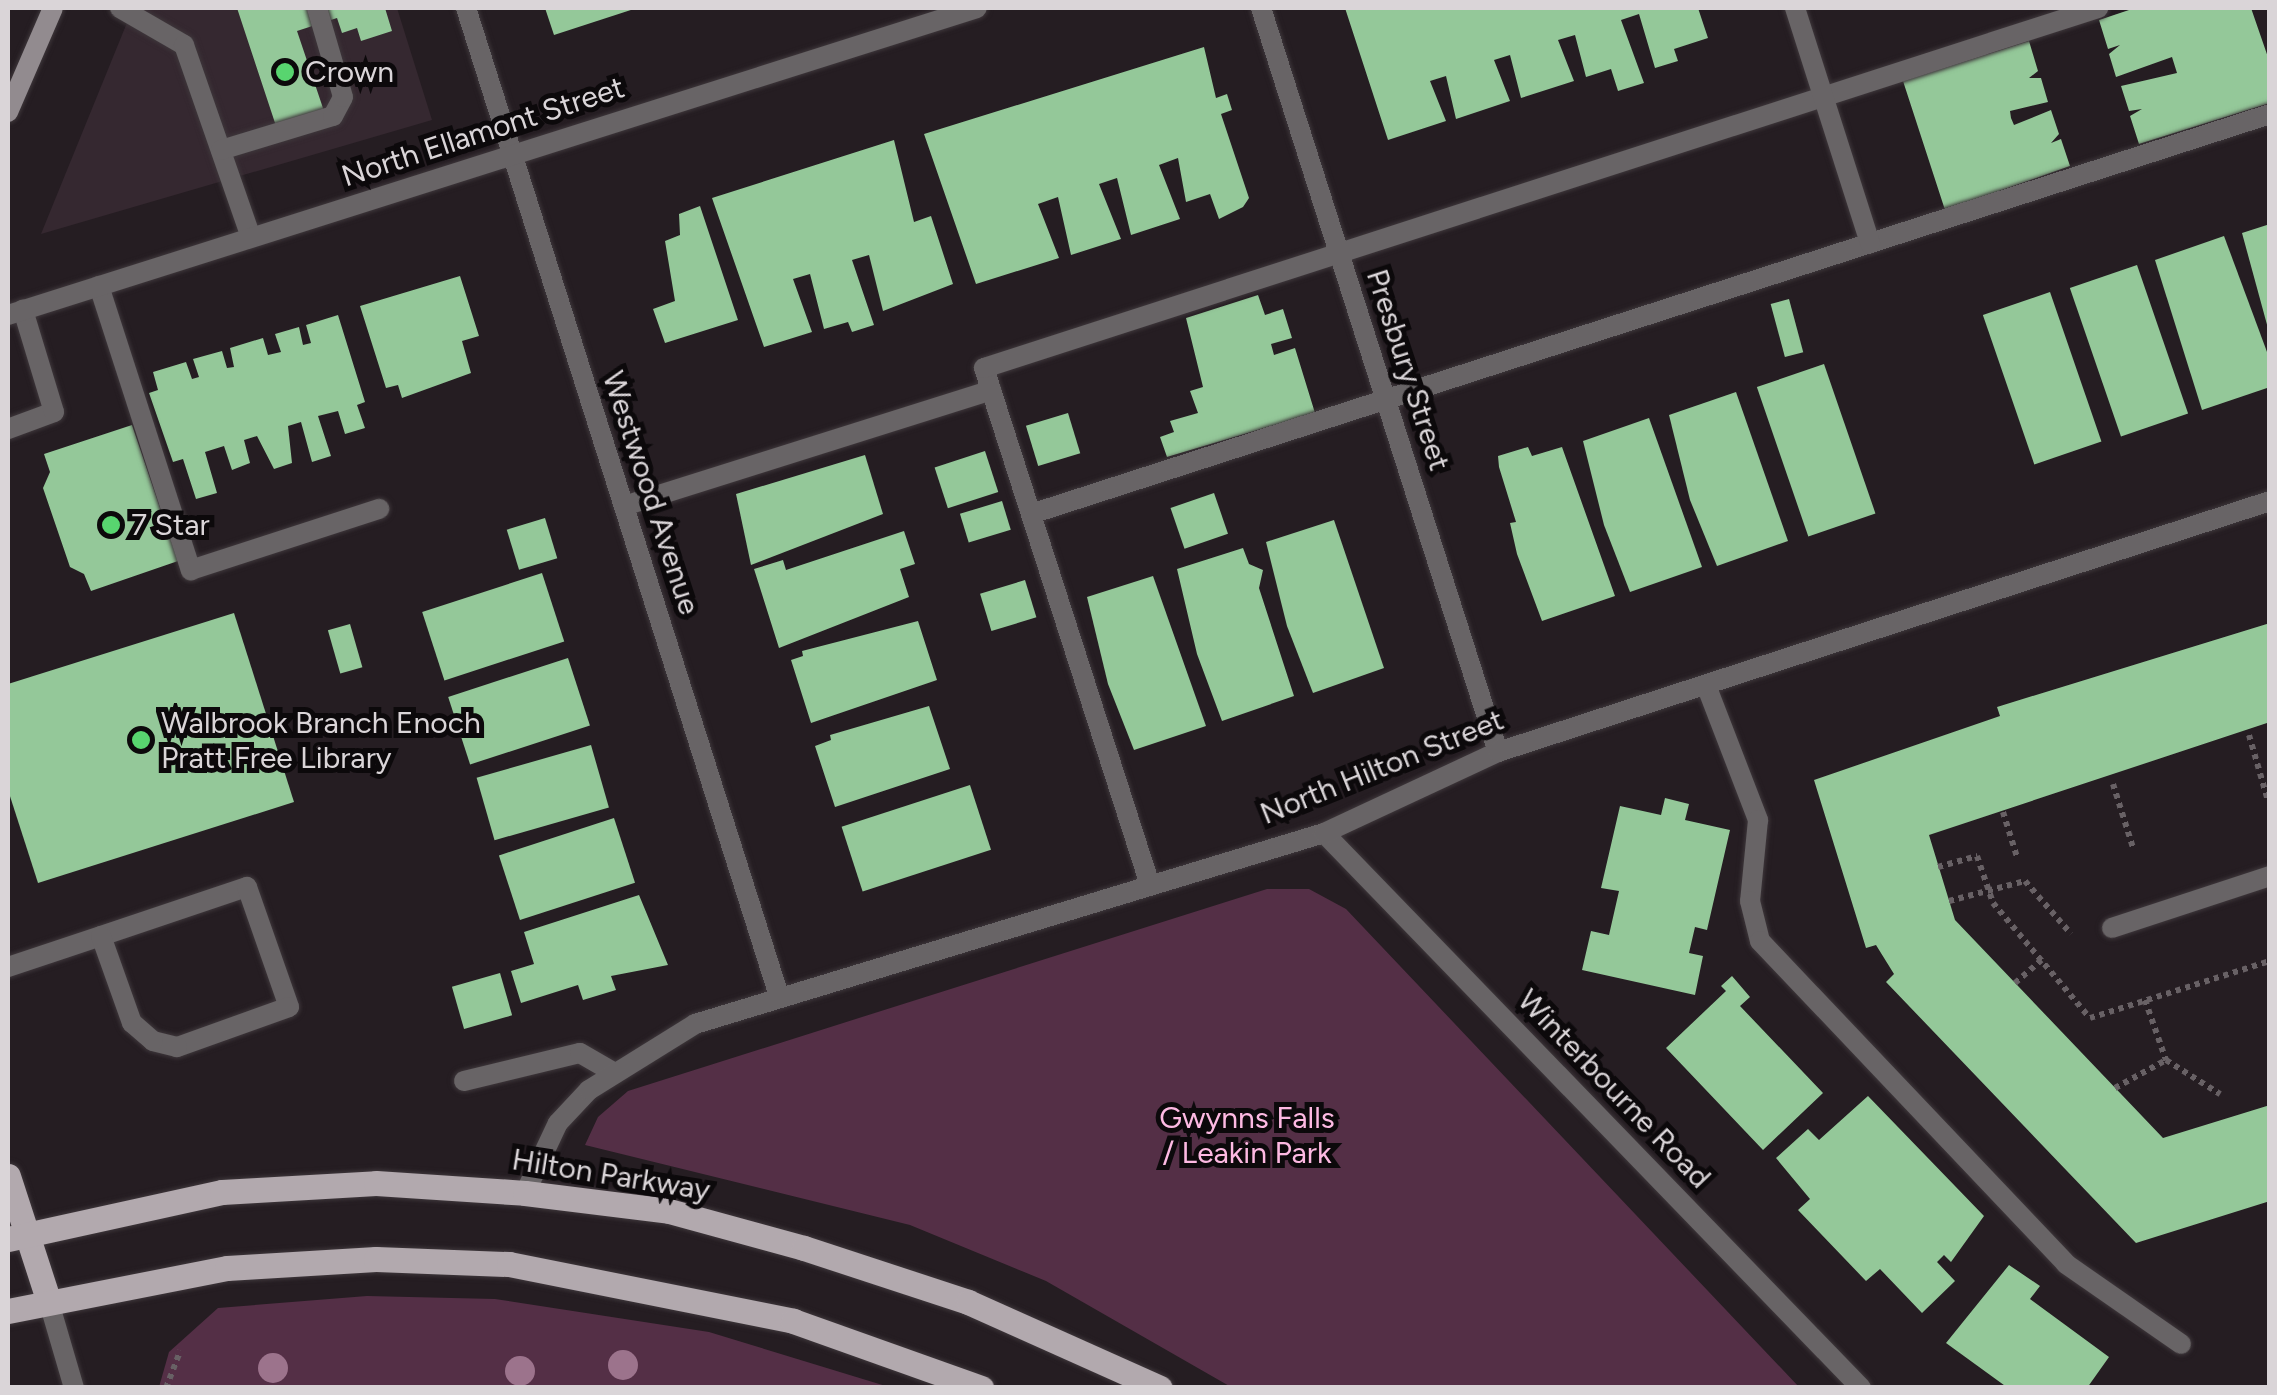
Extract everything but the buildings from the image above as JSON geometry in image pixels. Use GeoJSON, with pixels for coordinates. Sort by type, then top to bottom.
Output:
{"type":"FeatureCollection","features":[{"type":"Feature","properties":{"kind":"main road"},"geometry":{"type":"LineString","coordinates":[[8,112],[53,8]]}},
{"type":"Feature","properties":{"kind":"main road"},"geometry":{"type":"LineString","coordinates":[[8,1176],[17,1236],[48,1299]]}},
{"type":"Feature","properties":{"kind":"main road","name":"Hilton Parkway"},"geometry":{"type":"LineString","coordinates":[[17,1236],[222,1192],[376,1184],[525,1192],[669,1211],[804,1248],[968,1302],[1160,1388]]}},
{"type":"Feature","properties":{"kind":"main road"},"geometry":{"type":"LineString","coordinates":[[8,1310],[48,1299],[227,1268],[376,1259],[510,1264],[792,1321],[981,1388]]}},
{"type":"Feature","properties":{"kind":"street"},"geometry":{"type":"LineString","coordinates":[[221,150],[333,116],[343,98],[316,8]]}},
{"type":"Feature","properties":{"kind":"street","name":"Westwood Avenue"},"geometry":{"type":"LineString","coordinates":[[466,8],[780,996]]}},
{"type":"Feature","properties":{"kind":"street","name":"North Ellamont Street"},"geometry":{"type":"LineString","coordinates":[[16,312],[977,8]]}},
{"type":"Feature","properties":{"kind":"street","name":"Presbury Street"},"geometry":{"type":"LineString","coordinates":[[1261,8],[1498,752]]}},
{"type":"Feature","properties":{"kind":"street"},"geometry":{"type":"LineString","coordinates":[[1795,8],[1870,244]]}},
{"type":"Feature","properties":{"kind":"street"},"geometry":{"type":"LineString","coordinates":[[1150,886],[984,368],[2098,8]]}},
{"type":"Feature","properties":{"kind":"street"},"geometry":{"type":"LineString","coordinates":[[135,11],[184,45],[251,238]]}},
{"type":"Feature","properties":{"kind":"street"},"geometry":{"type":"LineString","coordinates":[[1031,514],[2270,114]]}},
{"type":"Feature","properties":{"kind":"street"},"geometry":{"type":"LineString","coordinates":[[98,286],[190,570],[379,509]]}},
{"type":"Feature","properties":{"kind":"street"},"geometry":{"type":"LineString","coordinates":[[8,429],[54,412],[16,312]]}},
{"type":"Feature","properties":{"kind":"street"},"geometry":{"type":"LineString","coordinates":[[624,506],[991,390]]}},
{"type":"Feature","properties":{"kind":"street","name":"North Hilton Street"},"geometry":{"type":"LineString","coordinates":[[525,1192],[558,1123],[613,1072],[696,1024],[1324,833],[1498,752],[2270,502]]}},
{"type":"Feature","properties":{"kind":"street"},"geometry":{"type":"LineString","coordinates":[[1706,685],[1758,820],[1750,901],[1760,940],[2066,1264],[2181,1344]]}},
{"type":"Feature","properties":{"kind":"street","name":"Winterbourne Road"},"geometry":{"type":"LineString","coordinates":[[1324,833],[1862,1388]]}},
{"type":"Feature","properties":{"kind":"street"},"geometry":{"type":"LineString","coordinates":[[2112,928],[2270,876]]}},
{"type":"Feature","properties":{"kind":"street"},"geometry":{"type":"LineString","coordinates":[[8,967],[247,886],[289,1007],[176,1047],[153,1041],[132,1023],[100,936]]}},
{"type":"Feature","properties":{"kind":"street"},"geometry":{"type":"LineString","coordinates":[[464,1081],[580,1052],[613,1072]]}},
{"type":"Feature","properties":{"kind":"street"},"geometry":{"type":"LineString","coordinates":[[48,1299],[74,1388]]}},
{"type":"Feature","properties":{"kind":"path"},"geometry":{"type":"LineString","coordinates":[[2249,735],[2268,801]]}},
{"type":"Feature","properties":{"kind":"path"},"geometry":{"type":"LineString","coordinates":[[2114,784],[2133,848]]}},
{"type":"Feature","properties":{"kind":"path"},"geometry":{"type":"LineString","coordinates":[[2002,812],[2017,857]]}},
{"type":"Feature","properties":{"kind":"path"},"geometry":{"type":"LineString","coordinates":[[1938,867],[1977,856],[1989,891],[2090,1018],[2270,960]]}},
{"type":"Feature","properties":{"kind":"path"},"geometry":{"type":"LineString","coordinates":[[1949,901],[2025,880],[2071,934]]}},
{"type":"Feature","properties":{"kind":"path"},"geometry":{"type":"LineString","coordinates":[[2015,983],[2042,960]]}},
{"type":"Feature","properties":{"kind":"path"},"geometry":{"type":"LineString","coordinates":[[2146,1000],[2166,1060],[2220,1094]]}},
{"type":"Feature","properties":{"kind":"path"},"geometry":{"type":"LineString","coordinates":[[2115,1088],[2166,1060]]}},
{"type":"Feature","properties":{"kind":"path"},"geometry":{"type":"LineString","coordinates":[[166,1388],[180,1351]]}},
{"type":"Feature","properties":{"kind":"shaded area"},"geometry":{"type":"Polygon","coordinates":[[[133,8],[397,8],[432,120],[41,234],[133,8]]]}},
{"type":"Feature","properties":{"kind":"green space","name":"Gwynns Falls / Leakin Park"},"geometry":{"type":"Polygon","coordinates":[[[1267,889],[1309,889],[1346,909],[1799,1387],[1231,1387],[1046,1281],[910,1225],[585,1145],[598,1117],[628,1091],[1267,889]]]}},
{"type":"Feature","properties":{"kind":"green space"},"geometry":{"type":"Polygon","coordinates":[[[367,1296],[495,1299],[709,1332],[889,1387],[159,1387],[169,1352],[218,1308],[367,1296]]]}},
{"type":"Feature","properties":{"kind":"place","name":"Crown"},"geometry":{"type":"Point","coordinates":[285,72]}},
{"type":"Feature","properties":{"kind":"place","name":"7 Star"},"geometry":{"type":"Point","coordinates":[111,525]}},
{"type":"Feature","properties":{"kind":"place","name":"Walbrook Branch Enoch Pratt Free Library"},"geometry":{"type":"Point","coordinates":[141,740]}}]}
